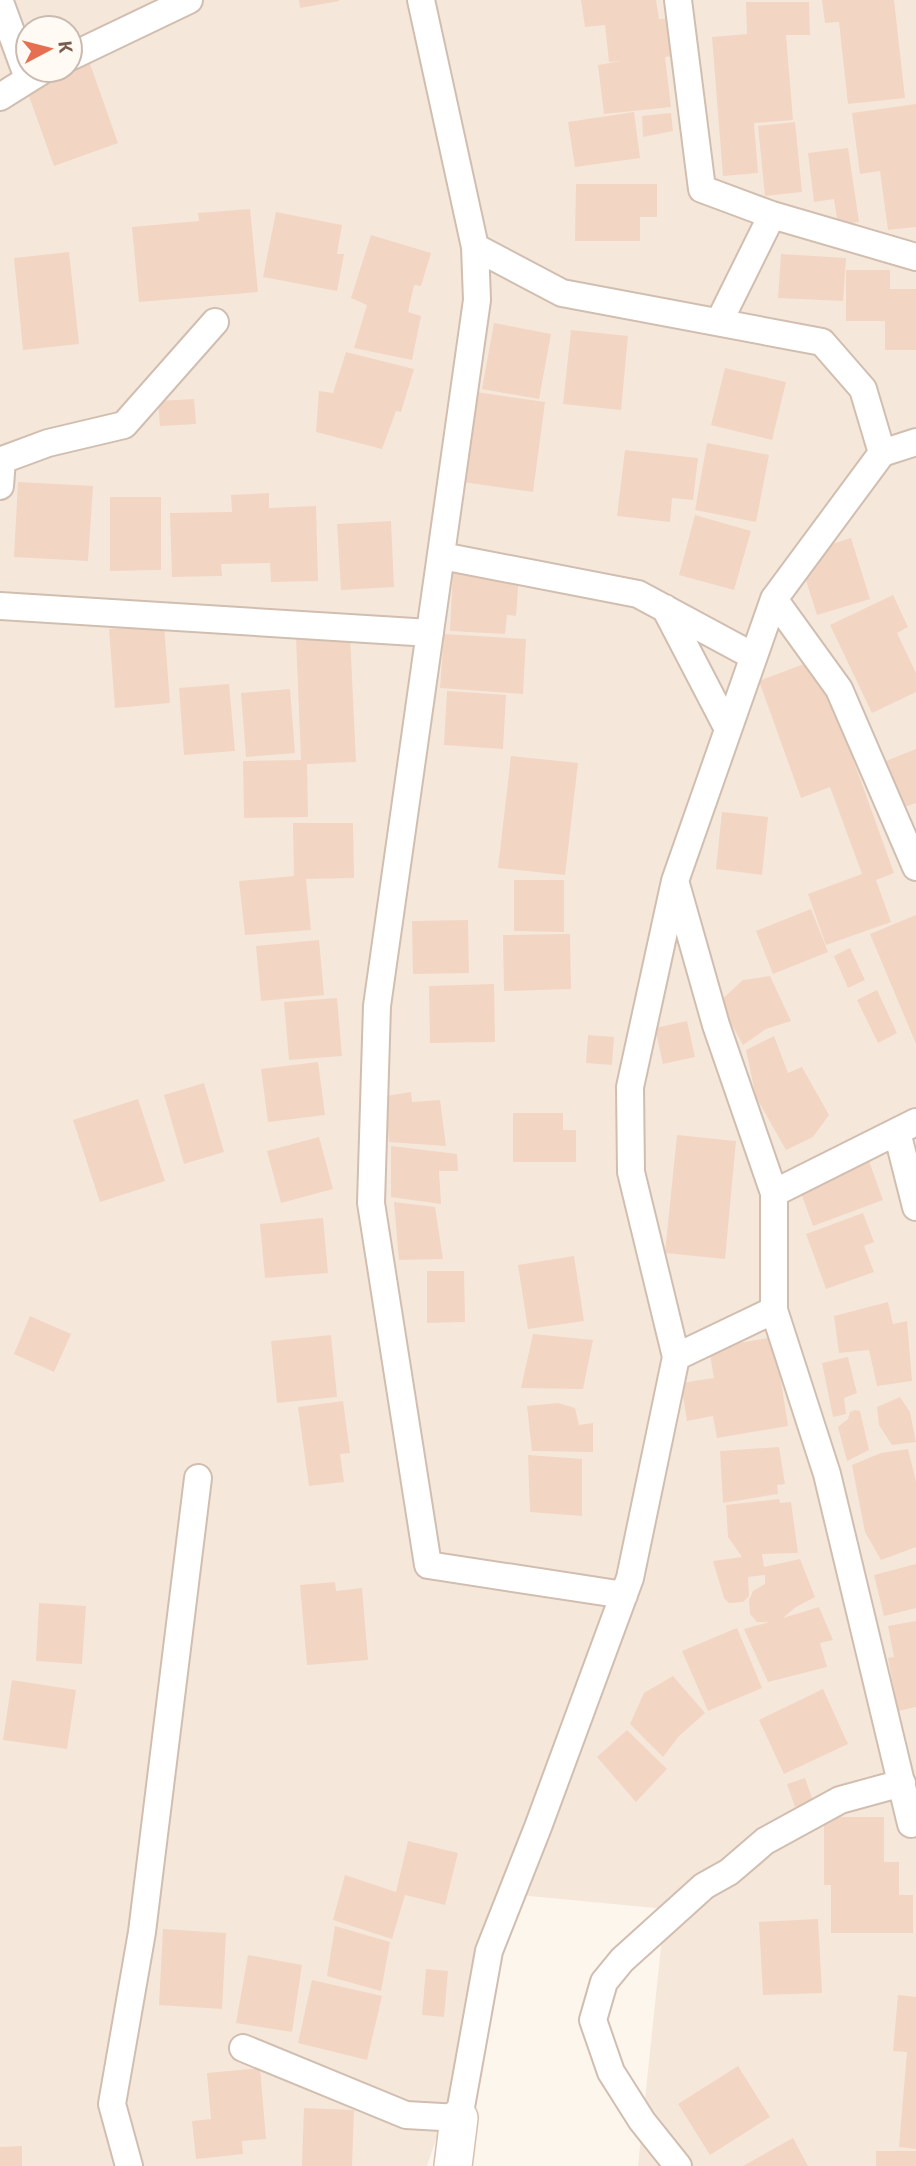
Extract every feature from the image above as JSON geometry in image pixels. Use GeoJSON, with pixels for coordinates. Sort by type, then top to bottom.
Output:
{"type":"FeatureCollection","features":[{"type":"Feature","properties":{"kind":"main road"},"geometry":{"type":"LineString","coordinates":[[453,2166],[459,2118]]}},
{"type":"Feature","properties":{"kind":"street"},"geometry":{"type":"LineString","coordinates":[[84,50],[189,0]]}},
{"type":"Feature","properties":{"kind":"street"},"geometry":{"type":"LineString","coordinates":[[421,0],[475,247],[477,300],[377,1006],[371,1203],[428,1566],[624,1595]]}},
{"type":"Feature","properties":{"kind":"street"},"geometry":{"type":"LineString","coordinates":[[678,0],[702,189],[772,215],[916,257]]}},
{"type":"Feature","properties":{"kind":"street"},"geometry":{"type":"LineString","coordinates":[[0,2],[14,30]]}},
{"type":"Feature","properties":{"kind":"street"},"geometry":{"type":"LineString","coordinates":[[0,97],[20,84]]}},
{"type":"Feature","properties":{"kind":"street"},"geometry":{"type":"LineString","coordinates":[[719,322],[772,215]]}},
{"type":"Feature","properties":{"kind":"street"},"geometry":{"type":"LineString","coordinates":[[475,247],[562,293],[822,342],[863,389],[881,453]]}},
{"type":"Feature","properties":{"kind":"street"},"geometry":{"type":"LineString","coordinates":[[1,465],[48,443],[124,425],[215,322]]}},
{"type":"Feature","properties":{"kind":"street"},"geometry":{"type":"LineString","coordinates":[[243,2048],[406,2115],[459,2118],[489,1951],[543,1815],[624,1595],[633,1565],[676,1357],[631,1172],[630,1087],[675,881],[774,599],[881,453],[916,442]]}},
{"type":"Feature","properties":{"kind":"street"},"geometry":{"type":"LineString","coordinates":[[442,556],[638,594],[753,656]]}},
{"type":"Feature","properties":{"kind":"street"},"geometry":{"type":"LineString","coordinates":[[774,599],[839,689],[916,867]]}},
{"type":"Feature","properties":{"kind":"street"},"geometry":{"type":"LineString","coordinates":[[0,606],[430,633]]}},
{"type":"Feature","properties":{"kind":"street"},"geometry":{"type":"LineString","coordinates":[[665,608],[728,729]]}},
{"type":"Feature","properties":{"kind":"street"},"geometry":{"type":"LineString","coordinates":[[675,881],[716,1025],[774,1192],[774,1310],[827,1474],[904,1766],[914,1829]]}},
{"type":"Feature","properties":{"kind":"street"},"geometry":{"type":"LineString","coordinates":[[774,1192],[906,1127],[916,1207]]}},
{"type":"Feature","properties":{"kind":"street"},"geometry":{"type":"LineString","coordinates":[[676,1357],[774,1310]]}},
{"type":"Feature","properties":{"kind":"street"},"geometry":{"type":"LineString","coordinates":[[129,2166],[112,2104],[142,1933],[198,1478]]}},
{"type":"Feature","properties":{"kind":"street"},"geometry":{"type":"LineString","coordinates":[[678,2166],[642,2121],[611,2073],[593,2020],[604,1982],[622,1960],[704,1886],[729,1872],[765,1841],[904,1766]]}},
{"type":"Feature","properties":{"kind":"shaded area"},"geometry":{"type":"Polygon","coordinates":[[[0,0],[916,0],[916,2166],[638,2166],[665,1909],[519,1895],[427,2166],[0,2166],[0,0]]]}},
{"type":"Feature","properties":{"kind":"building"},"geometry":{"type":"Polygon","coordinates":[[[299,0],[339,0],[339,1],[300,8],[299,0]]]}},
{"type":"Feature","properties":{"kind":"building"},"geometry":{"type":"Polygon","coordinates":[[[581,0],[656,0],[659,19],[675,18],[680,55],[665,57],[671,107],[604,114],[598,65],[621,61],[609,62],[605,25],[585,27],[581,0]]]}},
{"type":"Feature","properties":{"kind":"building"},"geometry":{"type":"Polygon","coordinates":[[[822,0],[894,0],[905,98],[848,104],[839,22],[825,23],[822,0]]]}},
{"type":"Feature","properties":{"kind":"building"},"geometry":{"type":"Polygon","coordinates":[[[746,2],[809,2],[810,35],[786,35],[793,120],[754,123],[758,173],[723,176],[712,37],[747,34],[746,2]]]}},
{"type":"Feature","properties":{"kind":"building"},"geometry":{"type":"Polygon","coordinates":[[[89,61],[118,143],[54,166],[25,85],[84,84],[84,63],[89,61]]]}},
{"type":"Feature","properties":{"kind":"building"},"geometry":{"type":"Polygon","coordinates":[[[916,104],[916,227],[888,230],[880,171],[860,174],[852,113],[916,104]]]}},
{"type":"Feature","properties":{"kind":"building"},"geometry":{"type":"Polygon","coordinates":[[[634,112],[640,158],[575,167],[568,122],[634,112]]]}},
{"type":"Feature","properties":{"kind":"building"},"geometry":{"type":"Polygon","coordinates":[[[671,113],[673,131],[643,137],[642,116],[671,113]]]}},
{"type":"Feature","properties":{"kind":"building"},"geometry":{"type":"Polygon","coordinates":[[[795,122],[802,192],[765,196],[758,126],[795,122]]]}},
{"type":"Feature","properties":{"kind":"building"},"geometry":{"type":"Polygon","coordinates":[[[848,148],[859,222],[838,225],[834,199],[814,202],[808,153],[848,148]]]}},
{"type":"Feature","properties":{"kind":"building"},"geometry":{"type":"Polygon","coordinates":[[[576,184],[657,184],[657,217],[640,217],[640,241],[575,241],[576,184]]]}},
{"type":"Feature","properties":{"kind":"building"},"geometry":{"type":"Polygon","coordinates":[[[250,209],[258,292],[139,302],[132,227],[199,221],[198,213],[250,209]]]}},
{"type":"Feature","properties":{"kind":"building"},"geometry":{"type":"Polygon","coordinates":[[[276,212],[342,225],[337,254],[344,254],[337,291],[263,277],[276,212]]]}},
{"type":"Feature","properties":{"kind":"building"},"geometry":{"type":"Polygon","coordinates":[[[371,235],[431,253],[421,286],[414,285],[408,312],[421,316],[412,360],[354,348],[367,305],[351,298],[371,235]]]}},
{"type":"Feature","properties":{"kind":"building"},"geometry":{"type":"Polygon","coordinates":[[[69,252],[79,344],[23,350],[14,258],[69,252]]]}},
{"type":"Feature","properties":{"kind":"building"},"geometry":{"type":"Polygon","coordinates":[[[781,254],[846,258],[843,301],[778,298],[781,254]]]}},
{"type":"Feature","properties":{"kind":"building"},"geometry":{"type":"Polygon","coordinates":[[[846,270],[890,270],[890,289],[916,289],[916,350],[885,350],[885,321],[846,321],[846,270]]]}},
{"type":"Feature","properties":{"kind":"building"},"geometry":{"type":"Polygon","coordinates":[[[494,323],[551,334],[539,399],[482,389],[494,323]]]}},
{"type":"Feature","properties":{"kind":"building"},"geometry":{"type":"Polygon","coordinates":[[[571,330],[628,336],[621,410],[563,404],[571,330]]]}},
{"type":"Feature","properties":{"kind":"building"},"geometry":{"type":"Polygon","coordinates":[[[346,352],[414,369],[401,412],[396,411],[382,449],[316,432],[319,391],[333,393],[346,352]]]}},
{"type":"Feature","properties":{"kind":"building"},"geometry":{"type":"Polygon","coordinates":[[[725,368],[786,382],[772,440],[711,425],[725,368]]]}},
{"type":"Feature","properties":{"kind":"building"},"geometry":{"type":"Polygon","coordinates":[[[476,392],[545,402],[533,492],[463,482],[476,392]]]}},
{"type":"Feature","properties":{"kind":"building"},"geometry":{"type":"Polygon","coordinates":[[[194,399],[196,424],[160,426],[158,401],[194,399]]]}},
{"type":"Feature","properties":{"kind":"building"},"geometry":{"type":"Polygon","coordinates":[[[707,443],[769,455],[756,522],[695,510],[707,443]]]}},
{"type":"Feature","properties":{"kind":"building"},"geometry":{"type":"Polygon","coordinates":[[[625,450],[698,458],[693,500],[672,498],[670,522],[617,516],[625,450]]]}},
{"type":"Feature","properties":{"kind":"building"},"geometry":{"type":"Polygon","coordinates":[[[18,482],[93,486],[88,561],[14,557],[18,482]]]}},
{"type":"Feature","properties":{"kind":"building"},"geometry":{"type":"Polygon","coordinates":[[[269,493],[269,508],[316,506],[318,581],[271,582],[270,563],[221,564],[222,576],[172,577],[170,513],[232,512],[231,495],[269,493]]]}},
{"type":"Feature","properties":{"kind":"building"},"geometry":{"type":"Polygon","coordinates":[[[110,497],[161,497],[161,570],[110,571],[110,497]]]}},
{"type":"Feature","properties":{"kind":"building"},"geometry":{"type":"Polygon","coordinates":[[[695,515],[751,531],[734,590],[679,575],[695,515]]]}},
{"type":"Feature","properties":{"kind":"building"},"geometry":{"type":"Polygon","coordinates":[[[391,521],[394,587],[341,590],[337,524],[391,521]]]}},
{"type":"Feature","properties":{"kind":"building"},"geometry":{"type":"Polygon","coordinates":[[[851,538],[870,599],[817,615],[803,571],[818,566],[813,550],[851,538]]]}},
{"type":"Feature","properties":{"kind":"building"},"geometry":{"type":"Polygon","coordinates":[[[453,570],[519,574],[516,616],[507,615],[505,634],[450,631],[453,570]]]}},
{"type":"Feature","properties":{"kind":"building"},"geometry":{"type":"Polygon","coordinates":[[[893,595],[908,627],[897,633],[916,673],[916,692],[872,713],[830,625],[893,595]]]}},
{"type":"Feature","properties":{"kind":"building"},"geometry":{"type":"Polygon","coordinates":[[[164,625],[170,703],[115,708],[109,629],[164,625]]]}},
{"type":"Feature","properties":{"kind":"building"},"geometry":{"type":"Polygon","coordinates":[[[444,634],[526,639],[523,694],[440,688],[444,634]]]}},
{"type":"Feature","properties":{"kind":"building"},"geometry":{"type":"Polygon","coordinates":[[[350,635],[356,762],[307,764],[308,817],[244,818],[243,761],[301,760],[296,638],[350,635]]]}},
{"type":"Feature","properties":{"kind":"building"},"geometry":{"type":"Polygon","coordinates":[[[817,659],[894,873],[876,880],[891,922],[826,945],[808,894],[862,874],[830,787],[801,798],[759,681],[817,659]]]}},
{"type":"Feature","properties":{"kind":"building"},"geometry":{"type":"Polygon","coordinates":[[[229,684],[235,751],[184,755],[179,688],[229,684]]]}},
{"type":"Feature","properties":{"kind":"building"},"geometry":{"type":"Polygon","coordinates":[[[290,689],[295,753],[246,757],[241,693],[290,689]]]}},
{"type":"Feature","properties":{"kind":"building"},"geometry":{"type":"Polygon","coordinates":[[[447,691],[506,695],[503,749],[444,745],[447,691]]]}},
{"type":"Feature","properties":{"kind":"building"},"geometry":{"type":"Polygon","coordinates":[[[916,749],[916,803],[904,807],[886,761],[916,749]]]}},
{"type":"Feature","properties":{"kind":"building"},"geometry":{"type":"Polygon","coordinates":[[[511,756],[578,763],[565,875],[498,868],[511,756]]]}},
{"type":"Feature","properties":{"kind":"building"},"geometry":{"type":"Polygon","coordinates":[[[722,812],[768,817],[762,875],[716,869],[722,812]]]}},
{"type":"Feature","properties":{"kind":"building"},"geometry":{"type":"Polygon","coordinates":[[[293,823],[353,823],[354,878],[306,879],[311,930],[245,935],[239,881],[294,876],[293,823]]]}},
{"type":"Feature","properties":{"kind":"building"},"geometry":{"type":"Polygon","coordinates":[[[514,880],[564,880],[564,932],[514,931],[514,880]]]}},
{"type":"Feature","properties":{"kind":"building"},"geometry":{"type":"Polygon","coordinates":[[[811,909],[828,952],[773,974],[756,931],[811,909]]]}},
{"type":"Feature","properties":{"kind":"building"},"geometry":{"type":"Polygon","coordinates":[[[916,915],[916,1044],[870,934],[916,915]]]}},
{"type":"Feature","properties":{"kind":"building"},"geometry":{"type":"Polygon","coordinates":[[[468,920],[469,973],[413,974],[412,921],[468,920]]]}},
{"type":"Feature","properties":{"kind":"building"},"geometry":{"type":"Polygon","coordinates":[[[570,934],[571,989],[504,991],[503,935],[570,934]]]}},
{"type":"Feature","properties":{"kind":"building"},"geometry":{"type":"Polygon","coordinates":[[[319,940],[324,995],[261,1001],[256,946],[319,940]]]}},
{"type":"Feature","properties":{"kind":"building"},"geometry":{"type":"Polygon","coordinates":[[[850,948],[865,980],[848,988],[834,956],[850,948]]]}},
{"type":"Feature","properties":{"kind":"building"},"geometry":{"type":"Polygon","coordinates":[[[770,976],[791,1021],[766,1029],[743,1045],[719,1002],[743,980],[770,976]]]}},
{"type":"Feature","properties":{"kind":"building"},"geometry":{"type":"Polygon","coordinates":[[[494,984],[495,1042],[430,1043],[429,986],[494,984]]]}},
{"type":"Feature","properties":{"kind":"building"},"geometry":{"type":"Polygon","coordinates":[[[877,990],[897,1033],[878,1043],[857,1000],[877,990]]]}},
{"type":"Feature","properties":{"kind":"building"},"geometry":{"type":"Polygon","coordinates":[[[337,998],[342,1056],[289,1060],[284,1002],[337,998]]]}},
{"type":"Feature","properties":{"kind":"building"},"geometry":{"type":"Polygon","coordinates":[[[687,1021],[695,1057],[663,1064],[655,1028],[687,1021]]]}},
{"type":"Feature","properties":{"kind":"building"},"geometry":{"type":"Polygon","coordinates":[[[588,1035],[614,1037],[612,1065],[586,1063],[588,1035]]]}},
{"type":"Feature","properties":{"kind":"building"},"geometry":{"type":"Polygon","coordinates":[[[774,1036],[788,1073],[802,1067],[829,1115],[813,1137],[786,1150],[756,1097],[746,1050],[774,1036]]]}},
{"type":"Feature","properties":{"kind":"building"},"geometry":{"type":"Polygon","coordinates":[[[318,1062],[325,1115],[268,1122],[261,1069],[318,1062]]]}},
{"type":"Feature","properties":{"kind":"building"},"geometry":{"type":"Polygon","coordinates":[[[204,1083],[224,1152],[184,1164],[164,1095],[204,1083]]]}},
{"type":"Feature","properties":{"kind":"building"},"geometry":{"type":"Polygon","coordinates":[[[411,1092],[412,1102],[440,1100],[446,1146],[389,1142],[386,1096],[411,1092]]]}},
{"type":"Feature","properties":{"kind":"building"},"geometry":{"type":"Polygon","coordinates":[[[138,1099],[165,1181],[100,1202],[73,1120],[138,1099]]]}},
{"type":"Feature","properties":{"kind":"building"},"geometry":{"type":"Polygon","coordinates":[[[513,1113],[563,1113],[563,1130],[576,1130],[576,1162],[513,1162],[513,1113]]]}},
{"type":"Feature","properties":{"kind":"building"},"geometry":{"type":"Polygon","coordinates":[[[677,1135],[736,1141],[725,1259],[665,1253],[677,1135]]]}},
{"type":"Feature","properties":{"kind":"building"},"geometry":{"type":"Polygon","coordinates":[[[319,1137],[333,1189],[281,1203],[267,1151],[319,1137]]]}},
{"type":"Feature","properties":{"kind":"building"},"geometry":{"type":"Polygon","coordinates":[[[391,1146],[457,1154],[458,1171],[439,1171],[441,1204],[391,1197],[391,1146]]]}},
{"type":"Feature","properties":{"kind":"building"},"geometry":{"type":"Polygon","coordinates":[[[864,1147],[883,1200],[813,1226],[793,1171],[864,1147]]]}},
{"type":"Feature","properties":{"kind":"building"},"geometry":{"type":"Polygon","coordinates":[[[394,1202],[435,1207],[443,1259],[399,1260],[394,1202]]]}},
{"type":"Feature","properties":{"kind":"building"},"geometry":{"type":"Polygon","coordinates":[[[863,1213],[874,1242],[864,1246],[874,1272],[826,1289],[806,1234],[863,1213]]]}},
{"type":"Feature","properties":{"kind":"building"},"geometry":{"type":"Polygon","coordinates":[[[323,1218],[328,1273],[265,1278],[260,1224],[323,1218]]]}},
{"type":"Feature","properties":{"kind":"building"},"geometry":{"type":"Polygon","coordinates":[[[574,1256],[584,1321],[528,1329],[518,1265],[574,1256]]]}},
{"type":"Feature","properties":{"kind":"building"},"geometry":{"type":"Polygon","coordinates":[[[427,1271],[464,1271],[465,1322],[427,1323],[427,1271]]]}},
{"type":"Feature","properties":{"kind":"building"},"geometry":{"type":"Polygon","coordinates":[[[888,1302],[893,1324],[907,1321],[912,1381],[877,1386],[869,1350],[839,1353],[834,1316],[888,1302]]]}},
{"type":"Feature","properties":{"kind":"building"},"geometry":{"type":"Polygon","coordinates":[[[30,1316],[71,1334],[54,1372],[14,1354],[30,1316]]]}},
{"type":"Feature","properties":{"kind":"building"},"geometry":{"type":"Polygon","coordinates":[[[533,1334],[593,1340],[583,1389],[521,1388],[533,1334]]]}},
{"type":"Feature","properties":{"kind":"building"},"geometry":{"type":"Polygon","coordinates":[[[331,1335],[337,1397],[277,1403],[271,1341],[331,1335]]]}},
{"type":"Feature","properties":{"kind":"building"},"geometry":{"type":"Polygon","coordinates":[[[774,1337],[788,1426],[717,1438],[713,1416],[687,1421],[681,1383],[714,1378],[709,1348],[774,1337]]]}},
{"type":"Feature","properties":{"kind":"building"},"geometry":{"type":"Polygon","coordinates":[[[848,1357],[857,1393],[844,1398],[846,1414],[833,1417],[822,1363],[848,1357]]]}},
{"type":"Feature","properties":{"kind":"building"},"geometry":{"type":"Polygon","coordinates":[[[900,1397],[910,1412],[916,1442],[892,1445],[879,1425],[877,1407],[900,1397]]]}},
{"type":"Feature","properties":{"kind":"building"},"geometry":{"type":"Polygon","coordinates":[[[343,1401],[350,1453],[340,1454],[344,1482],[309,1486],[298,1407],[343,1401]]]}},
{"type":"Feature","properties":{"kind":"building"},"geometry":{"type":"Polygon","coordinates":[[[558,1403],[575,1408],[579,1425],[593,1423],[593,1452],[532,1451],[527,1406],[558,1403]]]}},
{"type":"Feature","properties":{"kind":"building"},"geometry":{"type":"Polygon","coordinates":[[[860,1411],[869,1450],[847,1461],[838,1427],[848,1419],[850,1412],[860,1411]]]}},
{"type":"Feature","properties":{"kind":"building"},"geometry":{"type":"Polygon","coordinates":[[[779,1447],[785,1484],[777,1485],[778,1494],[723,1503],[720,1451],[779,1447]]]}},
{"type":"Feature","properties":{"kind":"building"},"geometry":{"type":"Polygon","coordinates":[[[908,1449],[916,1481],[916,1547],[881,1560],[865,1532],[852,1465],[881,1453],[908,1449]]]}},
{"type":"Feature","properties":{"kind":"building"},"geometry":{"type":"Polygon","coordinates":[[[528,1455],[582,1459],[582,1516],[530,1512],[528,1455]]]}},
{"type":"Feature","properties":{"kind":"building"},"geometry":{"type":"Polygon","coordinates":[[[779,1499],[780,1503],[791,1502],[798,1553],[762,1554],[764,1567],[800,1559],[815,1597],[783,1618],[819,1607],[833,1640],[820,1643],[827,1667],[768,1682],[744,1629],[769,1622],[757,1622],[750,1614],[749,1600],[753,1591],[765,1584],[765,1575],[748,1577],[749,1596],[743,1602],[729,1603],[724,1598],[713,1561],[742,1557],[728,1537],[726,1505],[779,1499]]]}},
{"type":"Feature","properties":{"kind":"building"},"geometry":{"type":"Polygon","coordinates":[[[916,1564],[916,1608],[884,1616],[874,1575],[916,1564]]]}},
{"type":"Feature","properties":{"kind":"building"},"geometry":{"type":"Polygon","coordinates":[[[335,1582],[336,1591],[362,1588],[368,1660],[307,1665],[300,1585],[335,1582]]]}},
{"type":"Feature","properties":{"kind":"building"},"geometry":{"type":"Polygon","coordinates":[[[39,1603],[86,1606],[82,1664],[36,1661],[39,1603]]]}},
{"type":"Feature","properties":{"kind":"building"},"geometry":{"type":"Polygon","coordinates":[[[916,1621],[916,1707],[898,1711],[888,1658],[894,1657],[888,1626],[916,1621]]]}},
{"type":"Feature","properties":{"kind":"building"},"geometry":{"type":"Polygon","coordinates":[[[737,1628],[762,1688],[708,1711],[682,1651],[737,1628]]]}},
{"type":"Feature","properties":{"kind":"building"},"geometry":{"type":"Polygon","coordinates":[[[673,1676],[705,1713],[679,1736],[663,1757],[630,1724],[644,1693],[673,1676]]]}},
{"type":"Feature","properties":{"kind":"building"},"geometry":{"type":"Polygon","coordinates":[[[12,1680],[76,1690],[67,1749],[3,1740],[12,1680]]]}},
{"type":"Feature","properties":{"kind":"building"},"geometry":{"type":"Polygon","coordinates":[[[823,1689],[848,1744],[784,1774],[759,1720],[823,1689]]]}},
{"type":"Feature","properties":{"kind":"building"},"geometry":{"type":"Polygon","coordinates":[[[627,1730],[667,1769],[636,1802],[597,1757],[627,1730]]]}},
{"type":"Feature","properties":{"kind":"building"},"geometry":{"type":"Polygon","coordinates":[[[805,1778],[813,1801],[795,1807],[787,1784],[805,1778]]]}},
{"type":"Feature","properties":{"kind":"building"},"geometry":{"type":"Polygon","coordinates":[[[824,1817],[884,1817],[884,1862],[899,1862],[899,1895],[913,1895],[913,1933],[831,1933],[831,1885],[824,1885],[824,1817]]]}},
{"type":"Feature","properties":{"kind":"building"},"geometry":{"type":"Polygon","coordinates":[[[408,1841],[458,1853],[445,1905],[405,1895],[392,1939],[333,1920],[345,1875],[396,1892],[408,1841]]]}},
{"type":"Feature","properties":{"kind":"building"},"geometry":{"type":"Polygon","coordinates":[[[818,1919],[822,1993],[763,1995],[759,1922],[818,1919]]]}},
{"type":"Feature","properties":{"kind":"building"},"geometry":{"type":"Polygon","coordinates":[[[335,1926],[390,1942],[381,1991],[327,1976],[335,1926]]]}},
{"type":"Feature","properties":{"kind":"building"},"geometry":{"type":"Polygon","coordinates":[[[163,1929],[226,1933],[222,2009],[159,2005],[163,1929]]]}},
{"type":"Feature","properties":{"kind":"building"},"geometry":{"type":"Polygon","coordinates":[[[248,1955],[302,1965],[292,2032],[236,2023],[248,1955]]]}},
{"type":"Feature","properties":{"kind":"building"},"geometry":{"type":"Polygon","coordinates":[[[426,1969],[448,1971],[444,2017],[422,2015],[426,1969]]]}},
{"type":"Feature","properties":{"kind":"building"},"geometry":{"type":"Polygon","coordinates":[[[312,1980],[382,1996],[367,2060],[298,2043],[312,1980]]]}},
{"type":"Feature","properties":{"kind":"building"},"geometry":{"type":"Polygon","coordinates":[[[898,1995],[916,1997],[916,2149],[899,2147],[907,2052],[893,2051],[898,1995]]]}},
{"type":"Feature","properties":{"kind":"building"},"geometry":{"type":"Polygon","coordinates":[[[738,2066],[770,2117],[710,2155],[678,2104],[738,2066]]]}},
{"type":"Feature","properties":{"kind":"building"},"geometry":{"type":"Polygon","coordinates":[[[260,2068],[266,2139],[242,2141],[243,2154],[196,2159],[192,2121],[211,2119],[207,2073],[260,2068]]]}},
{"type":"Feature","properties":{"kind":"building"},"geometry":{"type":"Polygon","coordinates":[[[304,2108],[354,2110],[352,2166],[302,2166],[304,2108]]]}},
{"type":"Feature","properties":{"kind":"building"},"geometry":{"type":"Polygon","coordinates":[[[793,2138],[808,2166],[743,2166],[793,2138]]]}},
{"type":"Feature","properties":{"kind":"building"},"geometry":{"type":"Polygon","coordinates":[[[22,2146],[22,2166],[0,2166],[0,2147],[22,2146]]]}},
{"type":"Feature","properties":{"kind":"building"},"geometry":{"type":"Polygon","coordinates":[[[876,2151],[916,2151],[916,2166],[876,2166],[876,2151]]]}}]}
